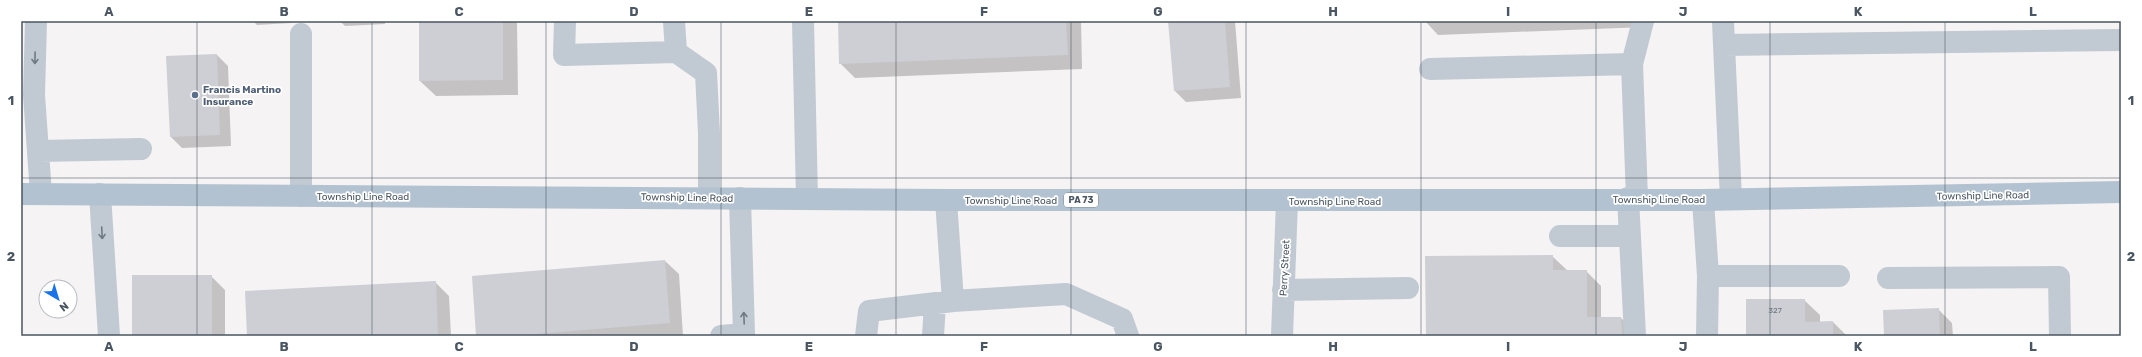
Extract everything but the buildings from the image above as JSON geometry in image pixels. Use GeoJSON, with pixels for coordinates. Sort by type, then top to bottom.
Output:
{"type":"FeatureCollection","features":[{"type":"Feature","properties":{"kind":"main road","name":"Township Line Road"},"geometry":{"type":"LineString","coordinates":[[31,194],[1287,201],[1632,198],[1704,200],[2121,192]]}},
{"type":"Feature","properties":{"kind":"street"},"geometry":{"type":"LineString","coordinates":[[31,194],[38,151],[28,95],[36,21]]}},
{"type":"Feature","properties":{"kind":"street"},"geometry":{"type":"LineString","coordinates":[[565,21],[564,55],[676,52],[706,73],[709,133],[709,197]]}},
{"type":"Feature","properties":{"kind":"street"},"geometry":{"type":"LineString","coordinates":[[674,21],[676,52]]}},
{"type":"Feature","properties":{"kind":"street"},"geometry":{"type":"LineString","coordinates":[[803,21],[807,199]]}},
{"type":"Feature","properties":{"kind":"street"},"geometry":{"type":"LineString","coordinates":[[1635,336],[1630,236],[1632,198],[1632,64],[1643,21]]}},
{"type":"Feature","properties":{"kind":"street"},"geometry":{"type":"LineString","coordinates":[[1724,21],[1732,199]]}},
{"type":"Feature","properties":{"kind":"street"},"geometry":{"type":"LineString","coordinates":[[301,34],[301,196]]}},
{"type":"Feature","properties":{"kind":"street"},"geometry":{"type":"LineString","coordinates":[[1724,44],[2121,40]]}},
{"type":"Feature","properties":{"kind":"street"},"geometry":{"type":"LineString","coordinates":[[1430,69],[1632,64]]}},
{"type":"Feature","properties":{"kind":"street"},"geometry":{"type":"LineString","coordinates":[[38,151],[141,149]]}},
{"type":"Feature","properties":{"kind":"street"},"geometry":{"type":"LineString","coordinates":[[100,194],[109,336]]}},
{"type":"Feature","properties":{"kind":"street"},"geometry":{"type":"LineString","coordinates":[[721,336],[744,334],[740,198]]}},
{"type":"Feature","properties":{"kind":"street"},"geometry":{"type":"LineString","coordinates":[[933,336],[944,302],[946,200]]}},
{"type":"Feature","properties":{"kind":"street"},"geometry":{"type":"LineString","coordinates":[[1704,200],[1708,276],[1707,336]]}},
{"type":"Feature","properties":{"kind":"street","name":"Perry Street"},"geometry":{"type":"LineString","coordinates":[[1282,336],[1287,201]]}},
{"type":"Feature","properties":{"kind":"street"},"geometry":{"type":"LineString","coordinates":[[1560,236],[1630,236]]}},
{"type":"Feature","properties":{"kind":"street"},"geometry":{"type":"LineString","coordinates":[[1708,276],[1839,276]]}},
{"type":"Feature","properties":{"kind":"street"},"geometry":{"type":"LineString","coordinates":[[1888,278],[2059,277],[2060,336]]}},
{"type":"Feature","properties":{"kind":"street"},"geometry":{"type":"LineString","coordinates":[[1283,290],[1408,288]]}},
{"type":"Feature","properties":{"kind":"street"},"geometry":{"type":"LineString","coordinates":[[866,336],[869,311],[944,302],[1066,294],[1122,319],[1128,336]]}},
{"type":"Feature","properties":{"kind":"place","name":"Francis Martino Insurance"},"geometry":{"type":"Point","coordinates":[195,95]}}]}
